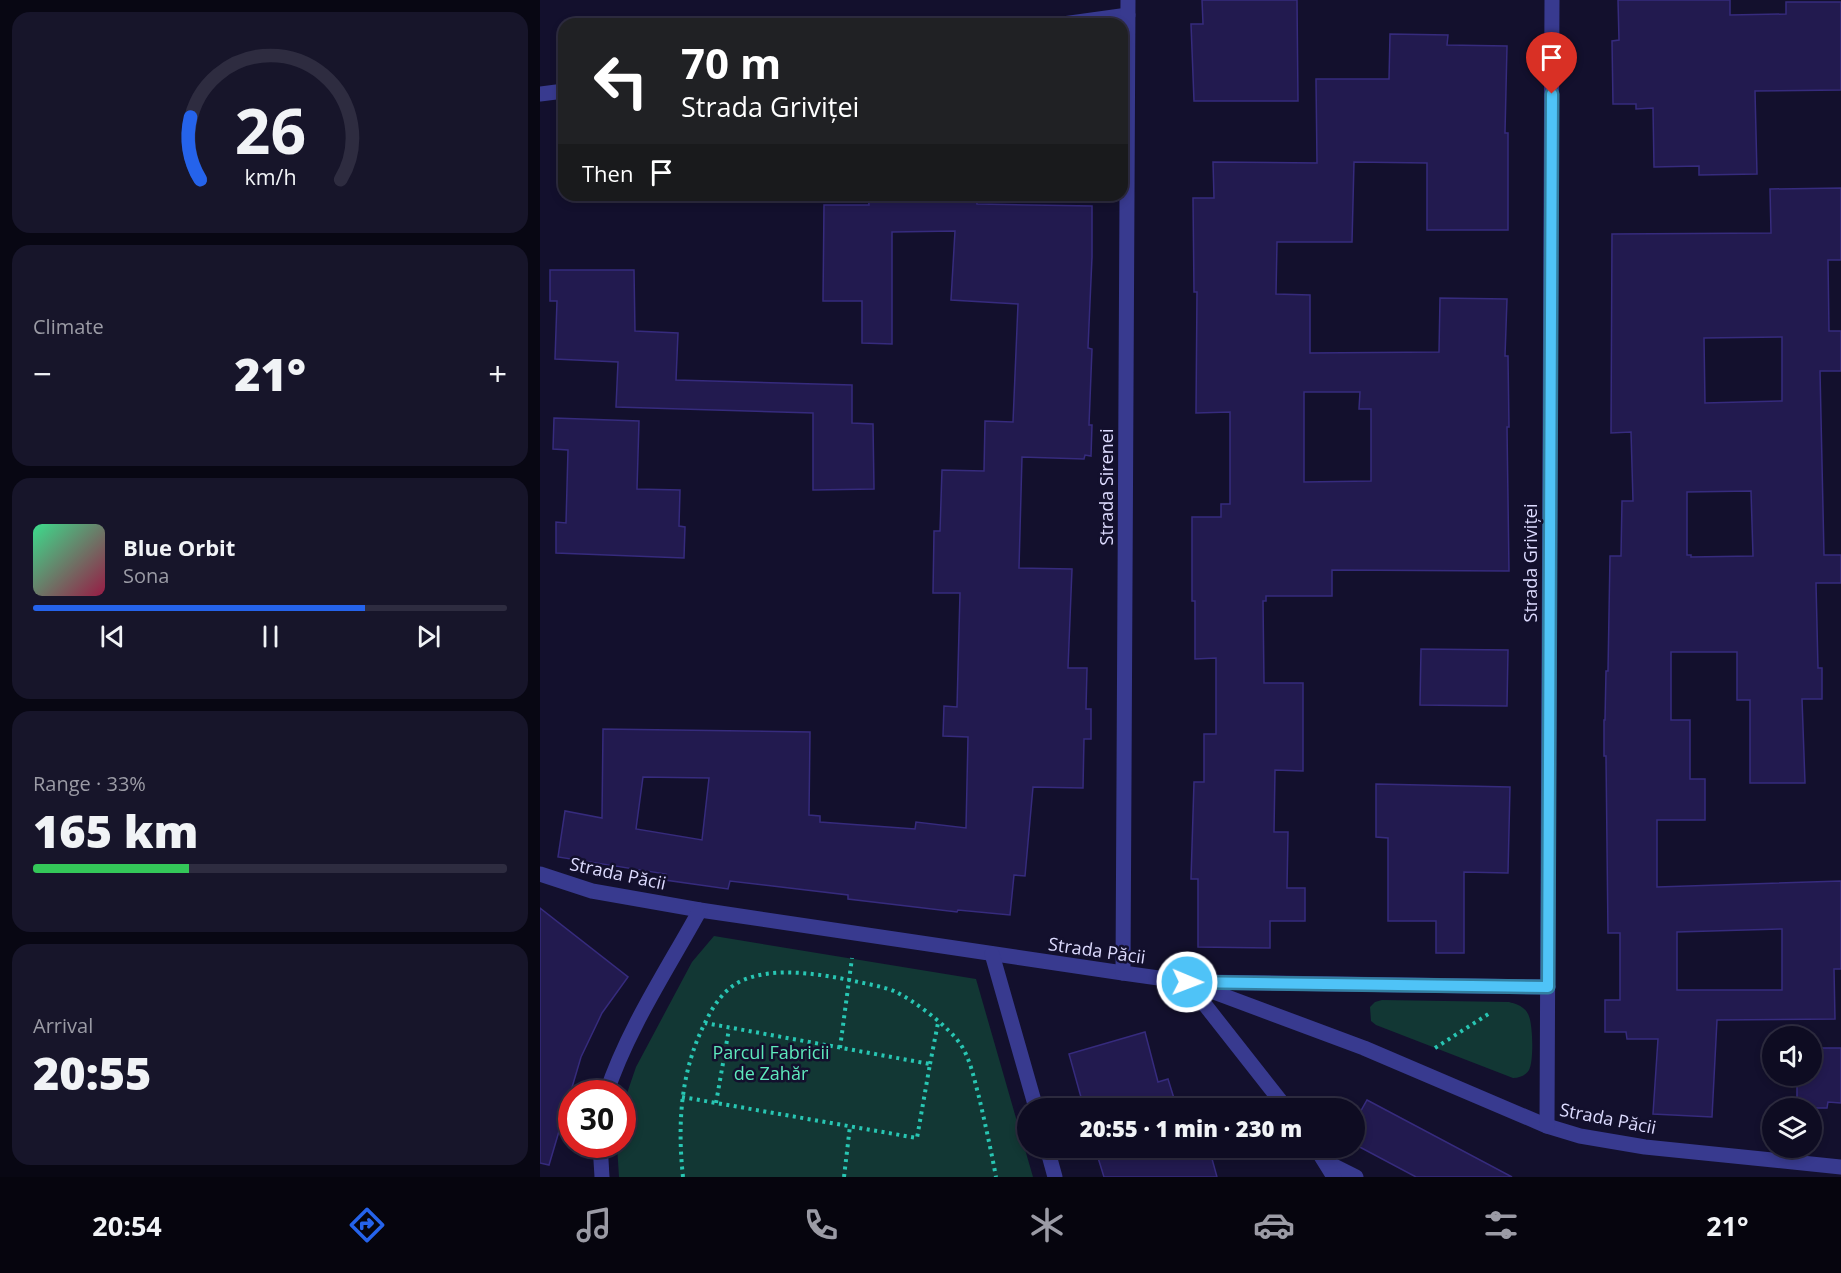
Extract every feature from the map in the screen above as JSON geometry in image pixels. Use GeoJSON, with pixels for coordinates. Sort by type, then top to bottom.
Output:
{"type":"FeatureCollection","features":[{"type":"Feature","properties":{"kind":"street","name":"Strada Griviței"},"geometry":{"type":"LineString","coordinates":[[1547,1126],[1552,0]]}},
{"type":"Feature","properties":{"kind":"street"},"geometry":{"type":"LineString","coordinates":[[1087,18],[1128,8]]}},
{"type":"Feature","properties":{"kind":"street"},"geometry":{"type":"LineString","coordinates":[[540,94],[558,92]]}},
{"type":"Feature","properties":{"kind":"street","name":"Strada Sirenei"},"geometry":{"type":"LineString","coordinates":[[1123,973],[1127,201]]}},
{"type":"Feature","properties":{"kind":"street","name":"Strada Păcii"},"geometry":{"type":"LineString","coordinates":[[540,874],[592,891],[700,910],[1187,982],[1364,1048],[1547,1126],[1610,1142],[1841,1167]]}},
{"type":"Feature","properties":{"kind":"street"},"geometry":{"type":"LineString","coordinates":[[611,1080],[632,1031],[700,910]]}},
{"type":"Feature","properties":{"kind":"street"},"geometry":{"type":"LineString","coordinates":[[992,954],[1032,1098]]}},
{"type":"Feature","properties":{"kind":"street"},"geometry":{"type":"LineString","coordinates":[[1187,982],[1548,987]]}},
{"type":"Feature","properties":{"kind":"street"},"geometry":{"type":"LineString","coordinates":[[1187,982],[1278,1098]]}},
{"type":"Feature","properties":{"kind":"street"},"geometry":{"type":"LineString","coordinates":[[601,1158],[602,1177]]}},
{"type":"Feature","properties":{"kind":"street"},"geometry":{"type":"LineString","coordinates":[[1050,1158],[1055,1177]]}},
{"type":"Feature","properties":{"kind":"street"},"geometry":{"type":"LineString","coordinates":[[1323,1158],[1334,1177]]}},
{"type":"Feature","properties":{"kind":"street"},"geometry":{"type":"LineString","coordinates":[[1326,1162],[1356,1177]]}},
{"type":"Feature","properties":{"kind":"path"},"geometry":{"type":"LineString","coordinates":[[840,1048],[852,958]]}},
{"type":"Feature","properties":{"kind":"path"},"geometry":{"type":"LineString","coordinates":[[683,1177],[680,1131],[686,1072],[705,1023],[718,1000],[741,981],[758,976],[801,974],[850,980],[894,992],[910,1000],[951,1033],[961,1046],[970,1065],[990,1143],[996,1177]]}},
{"type":"Feature","properties":{"kind":"path"},"geometry":{"type":"LineString","coordinates":[[1435,1048],[1499,1008]]}},
{"type":"Feature","properties":{"kind":"path"},"geometry":{"type":"LineString","coordinates":[[682,1097],[917,1138],[938,1022]]}},
{"type":"Feature","properties":{"kind":"path"},"geometry":{"type":"LineString","coordinates":[[705,1023],[930,1064]]}},
{"type":"Feature","properties":{"kind":"path"},"geometry":{"type":"LineString","coordinates":[[716,1103],[729,1029]]}},
{"type":"Feature","properties":{"kind":"path"},"geometry":{"type":"LineString","coordinates":[[844,1177],[850,1126]]}},
{"type":"Feature","properties":{"kind":"green space","name":"Parcul Fabricii de Zahăr"},"geometry":{"type":"Polygon","coordinates":[[[714,936],[976,979],[1017,1121],[1017,1158],[1028,1158],[1033,1177],[619,1177],[618,1158],[636,1158],[636,1080],[632,1080],[636,1067],[692,962],[714,936]]]}},
{"type":"Feature","properties":{"kind":"green space"},"geometry":{"type":"Polygon","coordinates":[[[1382,1000],[1509,1002],[1520,1006],[1528,1014],[1531,1025],[1532,1050],[1529,1070],[1523,1076],[1513,1078],[1376,1025],[1371,1021],[1370,1007],[1382,1000]]]}},
{"type":"Feature","properties":{"kind":"building"},"geometry":{"type":"Polygon","coordinates":[[[1202,0],[1297,0],[1298,101],[1194,101],[1191,24],[1203,24],[1202,0]]]}},
{"type":"Feature","properties":{"kind":"building"},"geometry":{"type":"Polygon","coordinates":[[[1618,0],[1730,0],[1730,15],[1786,14],[1786,2],[1841,2],[1841,90],[1755,91],[1757,174],[1699,175],[1699,166],[1654,167],[1653,108],[1636,109],[1636,104],[1613,104],[1612,41],[1619,40],[1618,0]]]}},
{"type":"Feature","properties":{"kind":"building"},"geometry":{"type":"Polygon","coordinates":[[[1390,34],[1448,35],[1447,45],[1507,46],[1505,133],[1508,133],[1508,230],[1427,230],[1427,163],[1354,162],[1352,242],[1277,242],[1276,294],[1310,295],[1310,353],[1439,352],[1440,298],[1507,299],[1505,356],[1508,356],[1509,571],[1332,570],[1332,596],[1266,596],[1266,601],[1263,601],[1264,683],[1303,683],[1303,771],[1275,770],[1274,832],[1288,832],[1287,888],[1305,888],[1305,921],[1270,921],[1270,948],[1198,947],[1198,879],[1191,879],[1194,782],[1204,782],[1204,734],[1216,734],[1216,658],[1195,659],[1192,517],[1221,517],[1221,504],[1230,504],[1230,412],[1196,413],[1197,292],[1194,292],[1193,198],[1214,198],[1213,162],[1317,163],[1316,79],[1389,79],[1390,34]],[[1304,392],[1304,482],[1371,481],[1371,409],[1359,409],[1360,392],[1304,392]]]}},
{"type":"Feature","properties":{"kind":"building"},"geometry":{"type":"Polygon","coordinates":[[[1841,188],[1841,260],[1828,260],[1829,331],[1841,331],[1841,371],[1820,371],[1824,555],[1841,555],[1841,583],[1816,583],[1818,668],[1822,668],[1822,699],[1802,699],[1805,783],[1750,783],[1750,700],[1737,700],[1737,652],[1671,652],[1671,720],[1690,720],[1690,779],[1705,779],[1705,820],[1657,820],[1657,887],[1841,881],[1841,969],[1834,969],[1835,1019],[1717,1020],[1712,1117],[1653,1114],[1658,1039],[1627,1039],[1626,1032],[1605,1032],[1605,1000],[1620,1000],[1620,933],[1608,933],[1606,756],[1604,756],[1610,556],[1621,556],[1622,501],[1633,501],[1631,432],[1611,433],[1612,234],[1771,233],[1770,189],[1841,188]],[[1782,337],[1704,338],[1705,403],[1782,401],[1782,337]],[[1751,491],[1687,492],[1687,555],[1691,557],[1753,556],[1751,491]],[[1782,929],[1677,932],[1677,990],[1782,990],[1782,929]]]}},
{"type":"Feature","properties":{"kind":"building"},"geometry":{"type":"Polygon","coordinates":[[[869,201],[977,201],[977,204],[1092,206],[1088,348],[1092,349],[1089,425],[1092,425],[1091,456],[1085,455],[1084,459],[1022,457],[1019,568],[1072,569],[1068,668],[1087,668],[1086,709],[1091,709],[1091,739],[1084,739],[1083,788],[1033,787],[1025,876],[1014,875],[1010,915],[958,910],[957,912],[848,899],[848,895],[730,881],[728,889],[665,880],[666,874],[558,857],[565,811],[602,818],[603,729],[810,732],[809,815],[820,816],[820,822],[915,829],[916,822],[966,828],[968,737],[943,736],[944,706],[957,707],[960,593],[933,593],[934,531],[940,531],[942,470],[984,471],[985,421],[1013,422],[1018,304],[951,300],[955,231],[892,232],[892,344],[862,343],[862,301],[823,301],[824,205],[869,205],[869,201]],[[643,777],[636,829],[702,840],[709,778],[643,777]]]}},
{"type":"Feature","properties":{"kind":"building"},"geometry":{"type":"Polygon","coordinates":[[[550,270],[634,270],[635,331],[678,333],[676,380],[852,385],[852,423],[873,424],[874,489],[813,490],[813,413],[616,407],[618,362],[555,359],[557,301],[550,301],[550,270]]]}},
{"type":"Feature","properties":{"kind":"building"},"geometry":{"type":"Polygon","coordinates":[[[554,418],[639,421],[637,489],[680,490],[679,526],[685,527],[684,558],[556,553],[556,522],[566,523],[568,450],[553,449],[554,418]]]}},
{"type":"Feature","properties":{"kind":"building"},"geometry":{"type":"Polygon","coordinates":[[[1421,649],[1508,650],[1507,706],[1420,705],[1421,649]]]}},
{"type":"Feature","properties":{"kind":"building"},"geometry":{"type":"Polygon","coordinates":[[[1376,784],[1510,787],[1508,873],[1464,872],[1464,953],[1436,953],[1436,921],[1388,921],[1388,838],[1376,837],[1376,784]]]}},
{"type":"Feature","properties":{"kind":"building"},"geometry":{"type":"Polygon","coordinates":[[[540,908],[628,977],[602,1013],[581,1057],[574,1080],[558,1080],[558,1135],[549,1165],[540,1163],[540,908]]]}},
{"type":"Feature","properties":{"kind":"building"},"geometry":{"type":"Polygon","coordinates":[[[1145,1032],[1158,1082],[1168,1079],[1174,1098],[1081,1098],[1069,1054],[1145,1032]]]}},
{"type":"Feature","properties":{"kind":"building"},"geometry":{"type":"Polygon","coordinates":[[[1822,1048],[1841,1048],[1841,1103],[1828,1102],[1827,1108],[1822,1108],[1822,1098],[1797,1098],[1797,1086],[1822,1086],[1822,1048]]]}},
{"type":"Feature","properties":{"kind":"building"},"geometry":{"type":"Polygon","coordinates":[[[1367,1100],[1512,1177],[1416,1177],[1365,1150],[1365,1104],[1367,1100]]]}},
{"type":"Feature","properties":{"kind":"building"},"geometry":{"type":"Polygon","coordinates":[[[1098,1158],[1212,1158],[1217,1177],[1104,1177],[1098,1158]]]}},
{"type":"Feature","properties":{"kind":"route"},"geometry":{"type":"LineString","coordinates":[[1187,982],[1548,987],[1552,94]]}}]}
